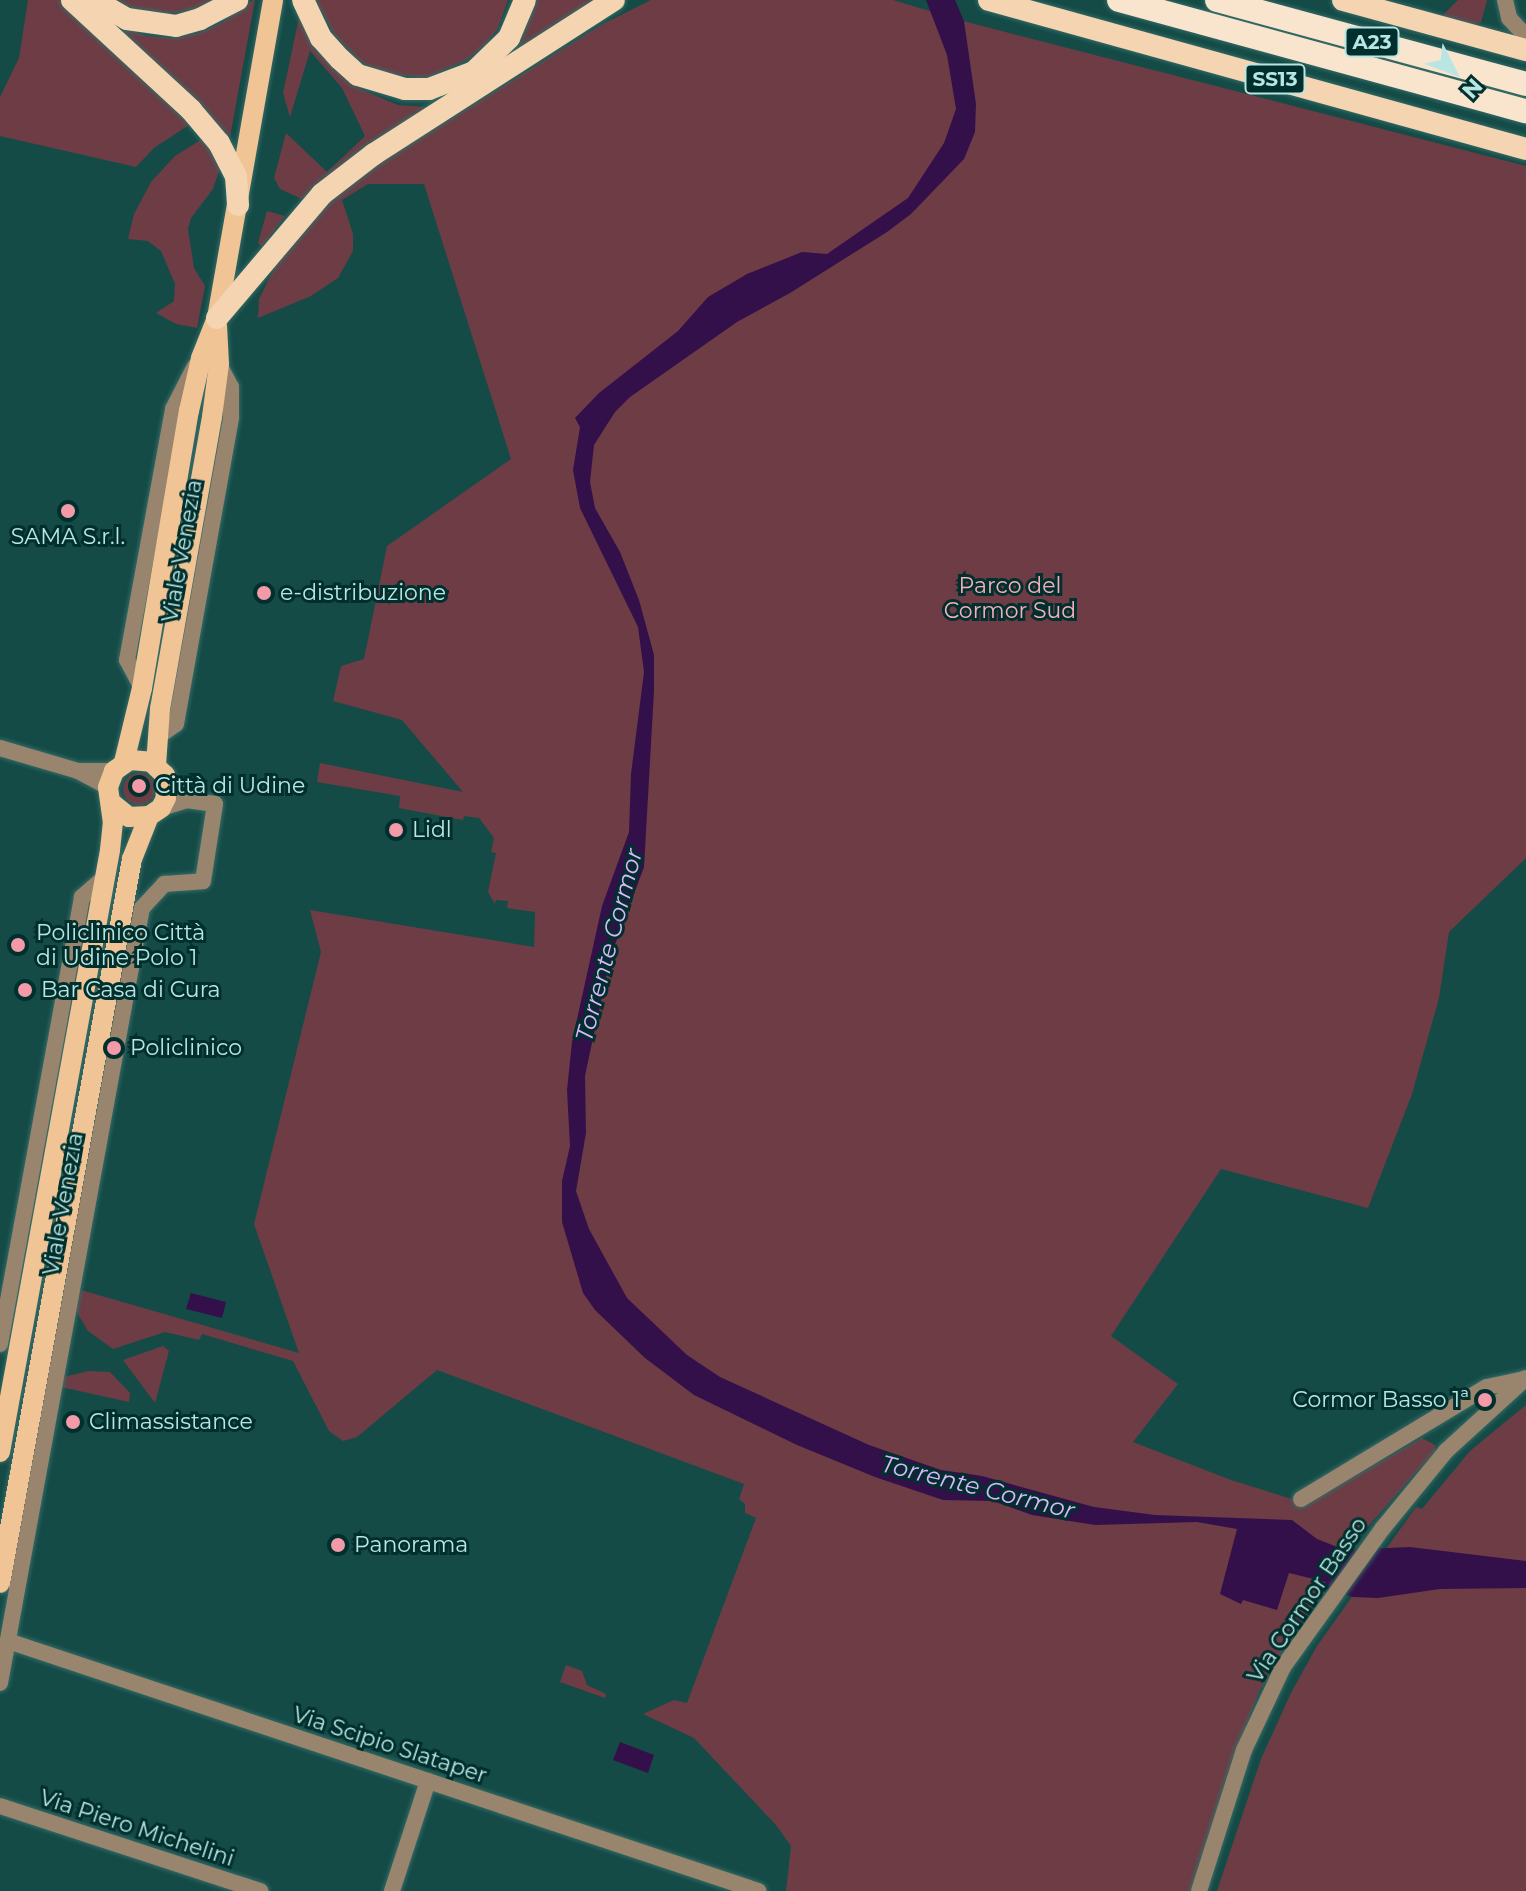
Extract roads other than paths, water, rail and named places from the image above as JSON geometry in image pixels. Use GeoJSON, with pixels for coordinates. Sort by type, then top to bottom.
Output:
{"type":"FeatureCollection","features":[{"type":"Feature","properties":{"kind":"highway"},"geometry":{"type":"LineString","coordinates":[[72,0],[191,110],[219,143],[236,176],[238,205]]}},
{"type":"Feature","properties":{"kind":"highway"},"geometry":{"type":"LineString","coordinates":[[94,0],[127,19],[176,26],[200,19],[237,0]]}},
{"type":"Feature","properties":{"kind":"highway"},"geometry":{"type":"LineString","coordinates":[[303,0],[321,38],[358,75],[393,87],[429,89],[452,83],[494,56],[517,24],[525,0]]}},
{"type":"Feature","properties":{"kind":"highway"},"geometry":{"type":"LineString","coordinates":[[217,318],[322,194],[374,154],[614,0]]}},
{"type":"Feature","properties":{"kind":"highway","name":"SS13"},"geometry":{"type":"LineString","coordinates":[[989,0],[1526,149]]}},
{"type":"Feature","properties":{"kind":"highway","name":"A23"},"geometry":{"type":"LineString","coordinates":[[1119,0],[1526,111]]}},
{"type":"Feature","properties":{"kind":"highway","name":"A23"},"geometry":{"type":"LineString","coordinates":[[1217,0],[1526,84]]}},
{"type":"Feature","properties":{"kind":"highway"},"geometry":{"type":"LineString","coordinates":[[1343,0],[1526,50]]}},
{"type":"Feature","properties":{"kind":"main road","name":"Viale Venezia"},"geometry":{"type":"LineString","coordinates":[[0,1583],[132,859],[168,792],[156,738],[210,361],[273,0]]}},
{"type":"Feature","properties":{"kind":"main road","name":"Viale Venezia"},"geometry":{"type":"LineString","coordinates":[[0,1452],[112,832],[114,781],[142,688],[210,361]]}},
{"type":"Feature","properties":{"kind":"main road"},"geometry":{"type":"LineString","coordinates":[[155,812],[129,817],[114,781],[144,759],[162,773]]}},
{"type":"Feature","properties":{"kind":"street"},"geometry":{"type":"LineString","coordinates":[[1505,0],[1509,18],[1526,36]]}},
{"type":"Feature","properties":{"kind":"street"},"geometry":{"type":"LineString","coordinates":[[0,748],[114,781]]}},
{"type":"Feature","properties":{"kind":"street"},"geometry":{"type":"LineString","coordinates":[[162,773],[188,800]]}},
{"type":"Feature","properties":{"kind":"street","name":"Viale Venezia"},"geometry":{"type":"LineString","coordinates":[[0,1683],[142,908],[164,884],[203,881],[215,804],[188,800],[155,812]]}},
{"type":"Feature","properties":{"kind":"street","name":"Viale Venezia"},"geometry":{"type":"LineString","coordinates":[[0,1344],[82,897],[103,879]]}},
{"type":"Feature","properties":{"kind":"street","name":"Via Cormor Basso"},"geometry":{"type":"LineString","coordinates":[[1199,1891],[1253,1726],[1300,1642],[1410,1494],[1446,1451],[1525,1379]]}},
{"type":"Feature","properties":{"kind":"street","name":"Via Cormor Basso"},"geometry":{"type":"LineString","coordinates":[[1301,1499],[1487,1387],[1525,1379]]}},
{"type":"Feature","properties":{"kind":"street","name":"Via Scipio Slataper"},"geometry":{"type":"LineString","coordinates":[[8,1641],[758,1891]]}},
{"type":"Feature","properties":{"kind":"street"},"geometry":{"type":"LineString","coordinates":[[392,1891],[428,1781]]}},
{"type":"Feature","properties":{"kind":"street","name":"Via Piero Michelini"},"geometry":{"type":"LineString","coordinates":[[0,1806],[260,1891]]}},
{"type":"Feature","properties":{"kind":"water","name":"Torrente Cormor"},"geometry":{"type":"Polygon","coordinates":[[[926,0],[955,0],[964,21],[976,104],[975,132],[964,159],[911,214],[887,232],[790,293],[737,322],[630,397],[615,412],[594,445],[590,482],[595,508],[620,552],[639,600],[654,655],[654,691],[644,867],[610,958],[585,1076],[586,1133],[576,1191],[589,1229],[627,1298],[687,1355],[720,1377],[869,1445],[941,1470],[982,1476],[1094,1507],[1155,1515],[1292,1520],[1317,1539],[1345,1550],[1410,1547],[1526,1561],[1526,1588],[1440,1589],[1378,1598],[1353,1597],[1322,1588],[1326,1582],[1289,1573],[1277,1610],[1243,1600],[1241,1604],[1220,1594],[1237,1529],[1197,1522],[1095,1525],[1032,1515],[993,1501],[943,1500],[875,1477],[797,1445],[694,1395],[645,1358],[595,1310],[583,1293],[562,1222],[562,1181],[570,1146],[567,1090],[572,1042],[602,906],[629,832],[631,774],[644,672],[638,627],[580,508],[573,470],[580,427],[575,418],[599,393],[678,331],[708,297],[747,274],[802,252],[827,254],[908,198],[944,143],[956,109],[947,55],[926,0]]]}},
{"type":"Feature","properties":{"kind":"water"},"geometry":{"type":"Polygon","coordinates":[[[191,1293],[226,1302],[222,1318],[186,1309],[191,1293]]]}},
{"type":"Feature","properties":{"kind":"water"},"geometry":{"type":"Polygon","coordinates":[[[620,1742],[654,1755],[648,1773],[613,1760],[620,1742]]]}},
{"type":"Feature","properties":{"kind":"place","name":"SAMA S.r.l."},"geometry":{"type":"Point","coordinates":[68,511]}},
{"type":"Feature","properties":{"kind":"place","name":"e-distribuzione"},"geometry":{"type":"Point","coordinates":[264,593]}},
{"type":"Feature","properties":{"kind":"place","name":"Città di Udine"},"geometry":{"type":"Point","coordinates":[139,786]}},
{"type":"Feature","properties":{"kind":"place","name":"Lidl"},"geometry":{"type":"Point","coordinates":[396,830]}},
{"type":"Feature","properties":{"kind":"place","name":"Policlinico Città di Udine Polo 1"},"geometry":{"type":"Point","coordinates":[18,945]}},
{"type":"Feature","properties":{"kind":"place","name":"Bar Casa di Cura"},"geometry":{"type":"Point","coordinates":[25,990]}},
{"type":"Feature","properties":{"kind":"place","name":"Policlinico"},"geometry":{"type":"Point","coordinates":[114,1048]}},
{"type":"Feature","properties":{"kind":"place","name":"Cormor Basso 1ª"},"geometry":{"type":"Point","coordinates":[1485,1400]}},
{"type":"Feature","properties":{"kind":"place","name":"Climassistance"},"geometry":{"type":"Point","coordinates":[73,1422]}},
{"type":"Feature","properties":{"kind":"place","name":"Panorama"},"geometry":{"type":"Point","coordinates":[338,1545]}},
{"type":"Feature","properties":{"kind":"park label","name":"Parco del Cormor Sud"},"geometry":{"type":"Point","coordinates":[1010,598]}}]}
